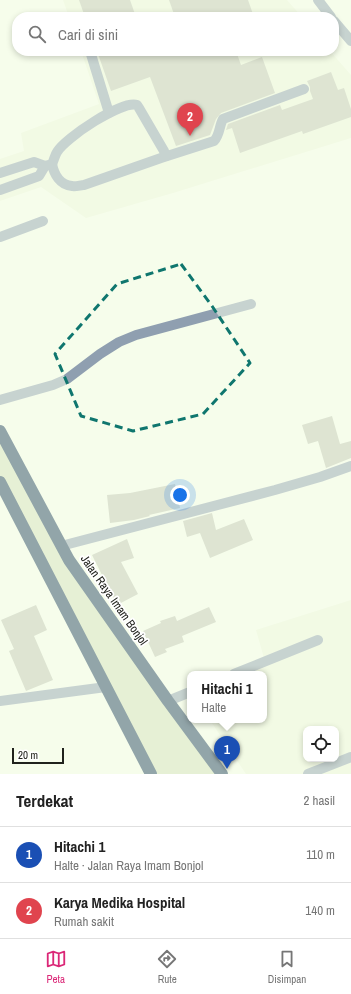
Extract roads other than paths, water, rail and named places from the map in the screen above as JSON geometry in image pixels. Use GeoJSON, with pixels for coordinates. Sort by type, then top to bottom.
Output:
{"type":"FeatureCollection","features":[{"type":"Feature","properties":{"kind":"highway","name":"Jalan Raya Imam Bonjol"},"geometry":{"type":"LineString","coordinates":[[0,431],[69,560],[168,701],[222,774]]}},
{"type":"Feature","properties":{"kind":"highway"},"geometry":{"type":"LineString","coordinates":[[0,482],[151,774]]}},
{"type":"Feature","properties":{"kind":"street"},"geometry":{"type":"LineString","coordinates":[[318,0],[327,12]]}},
{"type":"Feature","properties":{"kind":"street"},"geometry":{"type":"LineString","coordinates":[[339,27],[351,41]]}},
{"type":"Feature","properties":{"kind":"street"},"geometry":{"type":"LineString","coordinates":[[92,56],[109,113]]}},
{"type":"Feature","properties":{"kind":"street"},"geometry":{"type":"LineString","coordinates":[[0,173],[34,162],[49,165],[61,182],[71,186],[84,185],[214,141],[218,136],[220,124],[223,119],[304,89]]}},
{"type":"Feature","properties":{"kind":"street"},"geometry":{"type":"LineString","coordinates":[[0,190],[39,176],[49,165],[57,152],[70,138],[86,125],[130,104],[136,105],[166,156]]}},
{"type":"Feature","properties":{"kind":"street"},"geometry":{"type":"LineString","coordinates":[[0,237],[43,221]]}},
{"type":"Feature","properties":{"kind":"street"},"geometry":{"type":"LineString","coordinates":[[0,400],[52,385],[67,379],[119,342],[136,335],[251,304]]}},
{"type":"Feature","properties":{"kind":"street"},"geometry":{"type":"LineString","coordinates":[[61,546],[275,490],[351,466]]}},
{"type":"Feature","properties":{"kind":"street"},"geometry":{"type":"LineString","coordinates":[[241,671],[318,640]]}},
{"type":"Feature","properties":{"kind":"street"},"geometry":{"type":"LineString","coordinates":[[0,701],[106,687]]}},
{"type":"Feature","properties":{"kind":"street"},"geometry":{"type":"LineString","coordinates":[[168,701],[187,693]]}},
{"type":"Feature","properties":{"kind":"street"},"geometry":{"type":"LineString","coordinates":[[308,774],[351,757]]}},
{"type":"Feature","properties":{"kind":"place","name":"Karya Medika Hospital"},"geometry":{"type":"Point","coordinates":[190,136]}},
{"type":"Feature","properties":{"kind":"place","name":"Hitachi 1"},"geometry":{"type":"Point","coordinates":[227,769]}}]}
